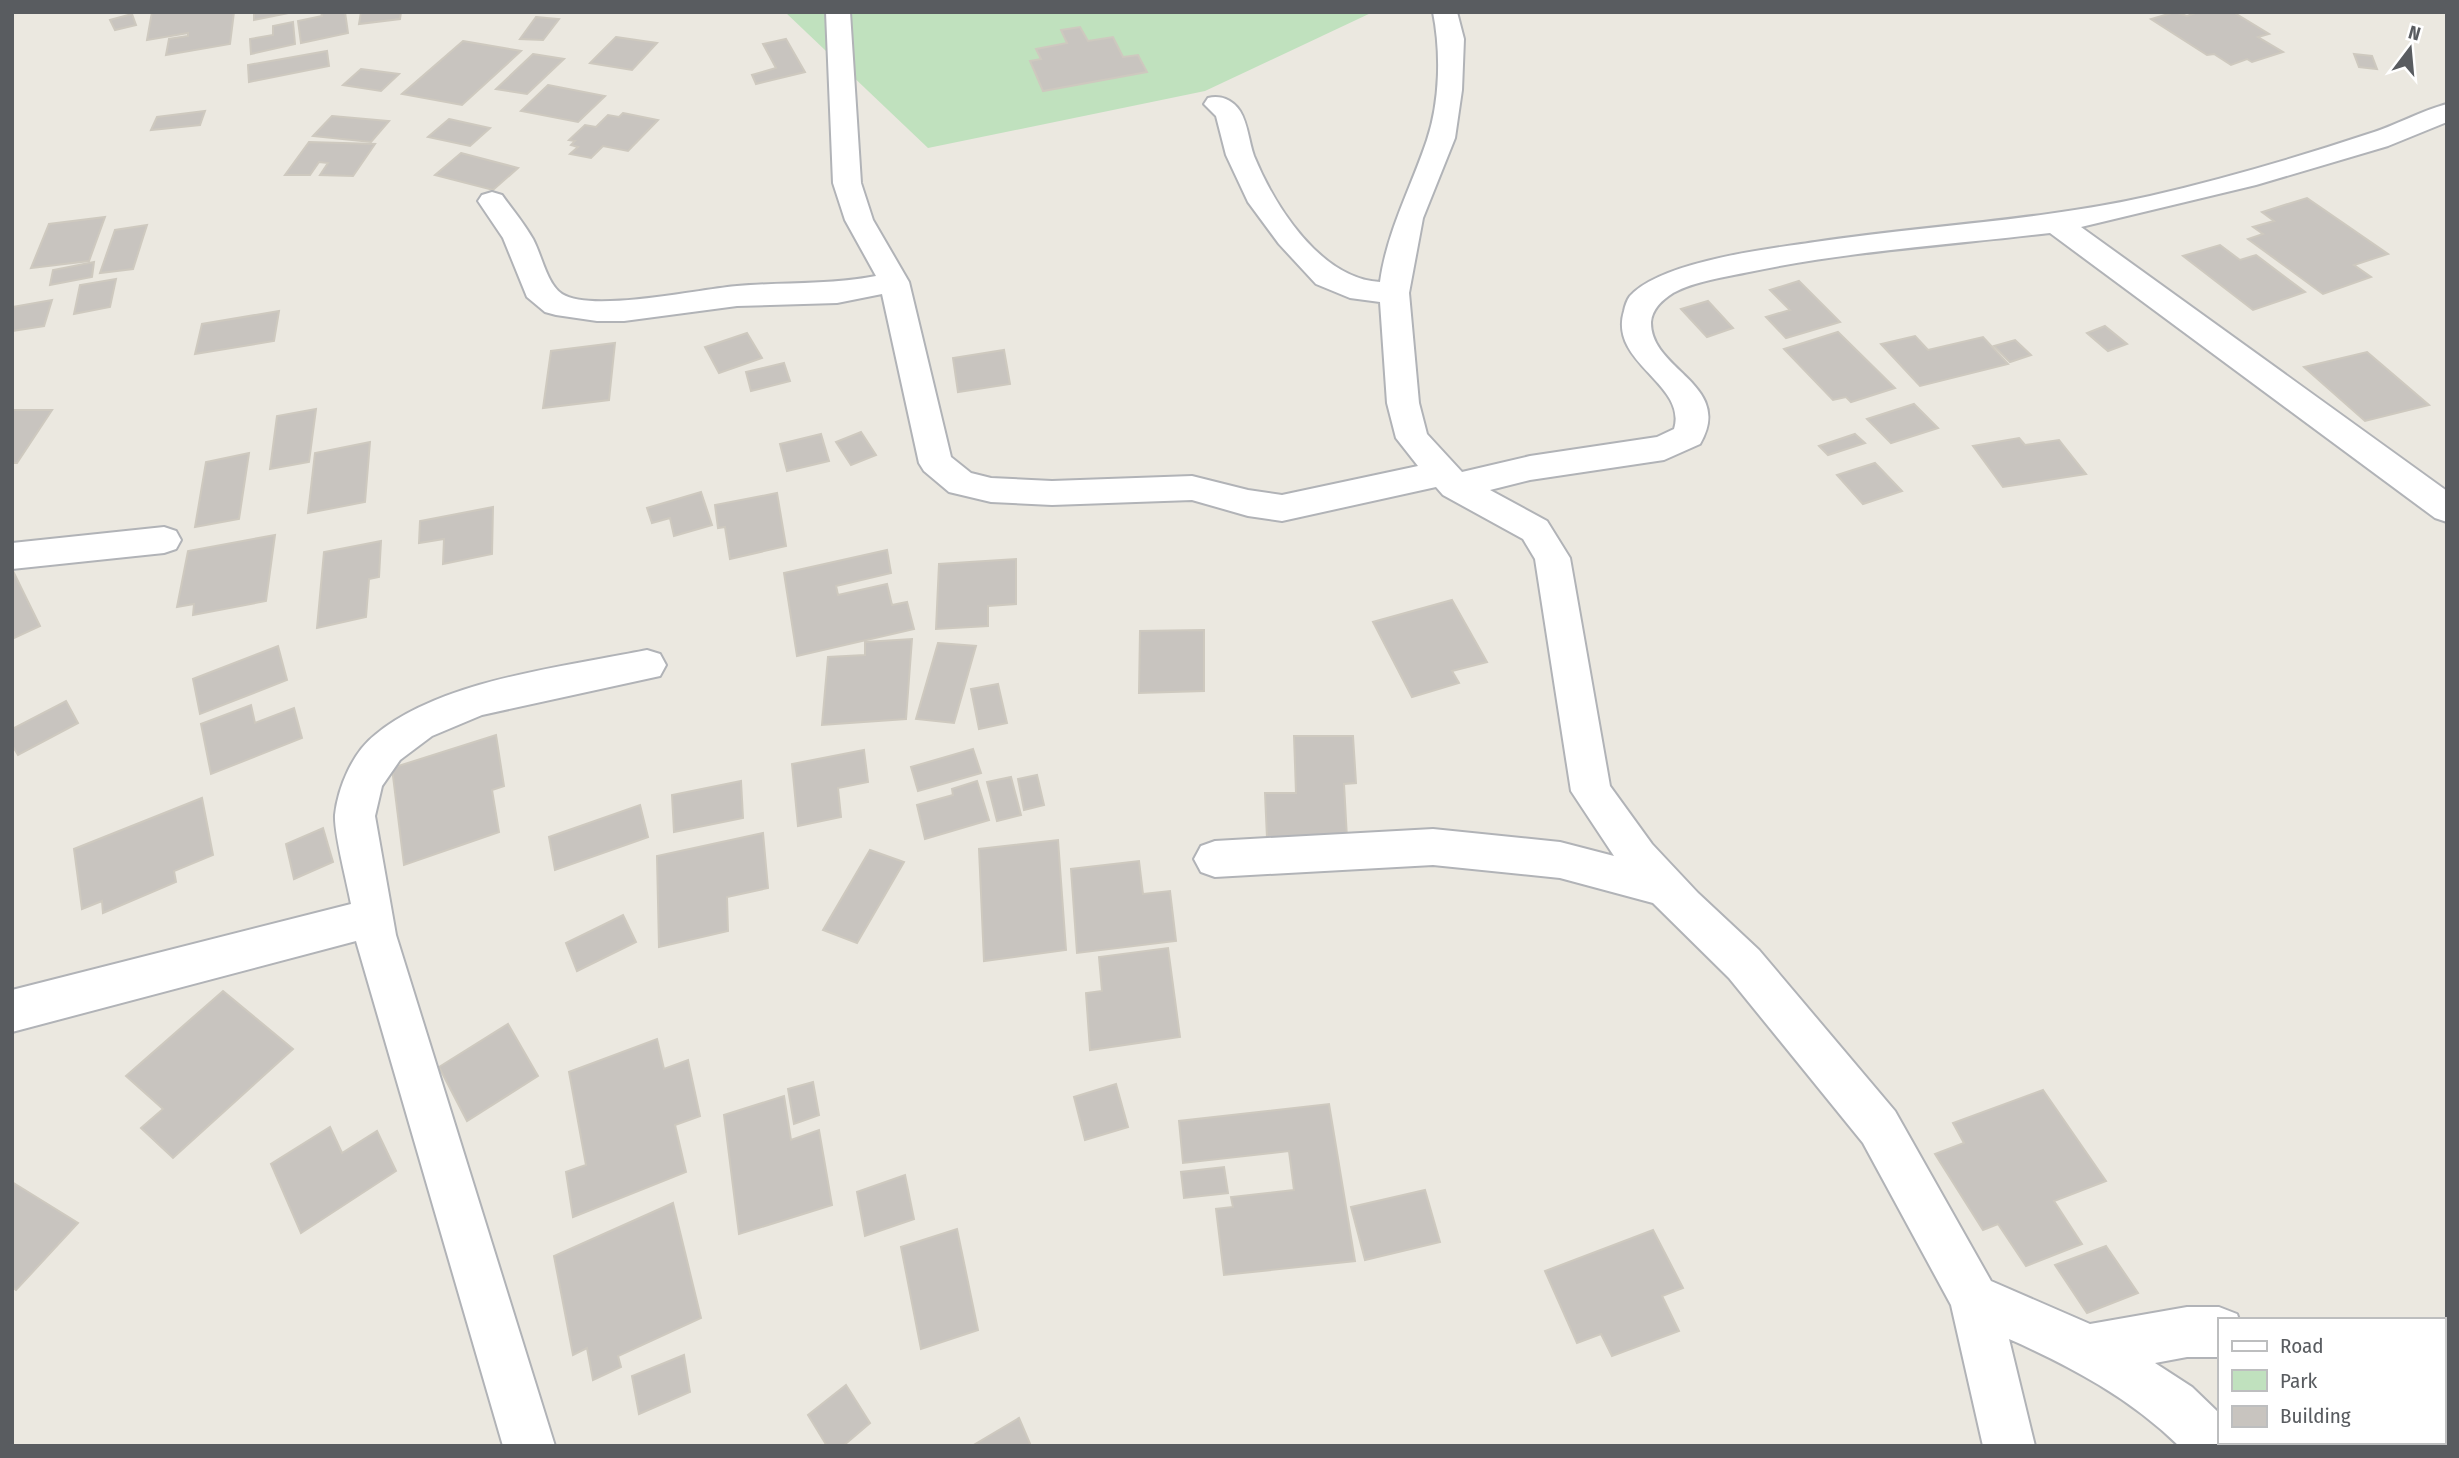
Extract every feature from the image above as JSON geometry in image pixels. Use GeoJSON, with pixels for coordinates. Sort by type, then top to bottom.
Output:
{"type":"FeatureCollection","features":[{"type":"Feature","properties":{"kind":"street"},"geometry":{"type":"LineString","coordinates":[[838,12],[847,183],[859,220],[894,282],[936,463],[961,483],[991,490],[1052,493],[1192,488],[1248,503],[1282,508],[1664,448],[1688,436],[1693,416],[1686,398],[1641,344],[1635,319],[1642,300],[1662,285],[1700,272],[1785,256],[2056,223],[2210,190],[2411,130],[2447,113]]}},
{"type":"Feature","properties":{"kind":"street"},"geometry":{"type":"LineString","coordinates":[[1445,12],[1451,39],[1450,90],[1441,138],[1409,218],[1394,293],[1403,403],[1412,438],[1449,480],[1535,530],[1552,558],[1591,791],[1638,857],[1744,964],[1879,1128],[1974,1298],[2009,1446]]}},
{"type":"Feature","properties":{"kind":"street"},"geometry":{"type":"LineString","coordinates":[[1217,104],[1228,113],[1240,155],[1262,202],[1289,238],[1327,277],[1361,291],[1394,293]]}},
{"type":"Feature","properties":{"kind":"street"},"geometry":{"type":"LineString","coordinates":[[492,201],[517,237],[530,263],[538,290],[555,305],[597,311],[624,311],[737,296],[836,293],[894,282]]}},
{"type":"Feature","properties":{"kind":"street"},"geometry":{"type":"LineString","coordinates":[[2056,223],[2447,509]]}},
{"type":"Feature","properties":{"kind":"street"},"geometry":{"type":"LineString","coordinates":[[12,556],[164,540]]}},
{"type":"Feature","properties":{"kind":"street"},"geometry":{"type":"LineString","coordinates":[[529,1446],[379,948],[355,816],[362,780],[386,748],[418,724],[477,701],[647,665]]}},
{"type":"Feature","properties":{"kind":"street"},"geometry":{"type":"LineString","coordinates":[[1216,859],[1433,847],[1560,860],[1667,888]]}},
{"type":"Feature","properties":{"kind":"street"},"geometry":{"type":"LineString","coordinates":[[12,1011],[374,917]]}},
{"type":"Feature","properties":{"kind":"street"},"geometry":{"type":"LineString","coordinates":[[1974,1298],[2089,1349],[2174,1405],[2216,1446]]}},
{"type":"Feature","properties":{"kind":"street"},"geometry":{"type":"LineString","coordinates":[[2089,1349],[2187,1332],[2218,1332]]}},
{"type":"Feature","properties":{"kind":"green space"},"geometry":{"type":"Polygon","coordinates":[[[785,12],[1373,12],[1205,91],[928,148],[785,12]]]}},
{"type":"Feature","properties":{"kind":"building"},"geometry":{"type":"Polygon","coordinates":[[[152,12],[234,12],[230,44],[166,55],[169,39],[188,36],[188,33],[147,40],[152,12]]]}},
{"type":"Feature","properties":{"kind":"building"},"geometry":{"type":"Polygon","coordinates":[[[254,12],[289,12],[289,13],[254,20],[254,12]]]}},
{"type":"Feature","properties":{"kind":"building"},"geometry":{"type":"Polygon","coordinates":[[[321,12],[345,12],[348,33],[301,43],[298,21],[322,16],[321,12]]]}},
{"type":"Feature","properties":{"kind":"building"},"geometry":{"type":"Polygon","coordinates":[[[361,12],[401,12],[400,19],[359,24],[361,12]]]}},
{"type":"Feature","properties":{"kind":"building"},"geometry":{"type":"Polygon","coordinates":[[[2175,12],[2187,16],[2198,12],[2233,12],[2269,34],[2258,37],[2283,52],[2252,62],[2247,59],[2231,65],[2214,54],[2207,55],[2151,19],[2175,12]]]}},
{"type":"Feature","properties":{"kind":"building"},"geometry":{"type":"Polygon","coordinates":[[[132,14],[136,25],[115,30],[110,20],[132,14]]]}},
{"type":"Feature","properties":{"kind":"building"},"geometry":{"type":"Polygon","coordinates":[[[536,17],[559,19],[543,40],[520,39],[536,17]]]}},
{"type":"Feature","properties":{"kind":"building"},"geometry":{"type":"Polygon","coordinates":[[[293,22],[295,44],[251,54],[250,39],[273,35],[273,26],[293,22]]]}},
{"type":"Feature","properties":{"kind":"building"},"geometry":{"type":"Polygon","coordinates":[[[1080,27],[1088,41],[1113,37],[1123,57],[1138,55],[1147,72],[1043,91],[1030,61],[1041,59],[1036,49],[1067,43],[1061,30],[1080,27]]]}},
{"type":"Feature","properties":{"kind":"building"},"geometry":{"type":"Polygon","coordinates":[[[616,37],[657,43],[632,70],[590,63],[616,37]]]}},
{"type":"Feature","properties":{"kind":"building"},"geometry":{"type":"Polygon","coordinates":[[[786,39],[805,72],[756,84],[752,75],[776,68],[763,44],[786,39]]]}},
{"type":"Feature","properties":{"kind":"building"},"geometry":{"type":"Polygon","coordinates":[[[463,41],[521,51],[462,105],[402,94],[463,41]]]}},
{"type":"Feature","properties":{"kind":"building"},"geometry":{"type":"Polygon","coordinates":[[[327,51],[329,66],[249,82],[248,65],[327,51]]]}},
{"type":"Feature","properties":{"kind":"building"},"geometry":{"type":"Polygon","coordinates":[[[533,54],[564,59],[527,94],[496,89],[533,54]]]}},
{"type":"Feature","properties":{"kind":"building"},"geometry":{"type":"Polygon","coordinates":[[[2354,54],[2372,56],[2377,69],[2359,67],[2354,54]]]}},
{"type":"Feature","properties":{"kind":"building"},"geometry":{"type":"Polygon","coordinates":[[[361,69],[399,74],[381,91],[343,85],[361,69]]]}},
{"type":"Feature","properties":{"kind":"building"},"geometry":{"type":"Polygon","coordinates":[[[548,85],[605,96],[578,122],[521,111],[548,85]]]}},
{"type":"Feature","properties":{"kind":"building"},"geometry":{"type":"Polygon","coordinates":[[[205,111],[200,125],[151,130],[157,117],[205,111]]]}},
{"type":"Feature","properties":{"kind":"building"},"geometry":{"type":"Polygon","coordinates":[[[623,113],[658,120],[628,151],[603,146],[591,158],[570,154],[578,147],[571,145],[575,141],[569,140],[585,125],[596,127],[608,115],[619,117],[623,113]]]}},
{"type":"Feature","properties":{"kind":"building"},"geometry":{"type":"Polygon","coordinates":[[[332,116],[389,121],[371,142],[313,136],[332,116]]]}},
{"type":"Feature","properties":{"kind":"building"},"geometry":{"type":"Polygon","coordinates":[[[449,119],[490,128],[470,146],[428,137],[449,119]]]}},
{"type":"Feature","properties":{"kind":"building"},"geometry":{"type":"Polygon","coordinates":[[[309,142],[375,144],[353,176],[320,175],[328,163],[319,162],[310,175],[285,175],[309,142]]]}},
{"type":"Feature","properties":{"kind":"building"},"geometry":{"type":"Polygon","coordinates":[[[461,153],[518,168],[493,190],[435,175],[461,153]]]}},
{"type":"Feature","properties":{"kind":"building"},"geometry":{"type":"Polygon","coordinates":[[[2307,198],[2388,254],[2354,265],[2371,277],[2323,294],[2248,239],[2263,234],[2253,227],[2274,221],[2262,212],[2307,198]]]}},
{"type":"Feature","properties":{"kind":"building"},"geometry":{"type":"Polygon","coordinates":[[[105,217],[89,261],[31,268],[49,224],[105,217]]]}},
{"type":"Feature","properties":{"kind":"building"},"geometry":{"type":"Polygon","coordinates":[[[147,225],[133,269],[100,273],[115,230],[147,225]]]}},
{"type":"Feature","properties":{"kind":"building"},"geometry":{"type":"Polygon","coordinates":[[[2220,245],[2240,260],[2256,255],[2305,292],[2253,310],[2183,256],[2220,245]]]}},
{"type":"Feature","properties":{"kind":"building"},"geometry":{"type":"Polygon","coordinates":[[[94,262],[92,277],[50,285],[53,270],[94,262]]]}},
{"type":"Feature","properties":{"kind":"building"},"geometry":{"type":"Polygon","coordinates":[[[116,279],[110,307],[74,314],[80,285],[116,279]]]}},
{"type":"Feature","properties":{"kind":"building"},"geometry":{"type":"Polygon","coordinates":[[[1799,281],[1840,322],[1786,338],[1766,317],[1790,310],[1770,290],[1799,281]]]}},
{"type":"Feature","properties":{"kind":"building"},"geometry":{"type":"Polygon","coordinates":[[[52,300],[44,326],[12,331],[12,307],[52,300]]]}},
{"type":"Feature","properties":{"kind":"building"},"geometry":{"type":"Polygon","coordinates":[[[1708,301],[1733,328],[1707,337],[1681,309],[1708,301]]]}},
{"type":"Feature","properties":{"kind":"building"},"geometry":{"type":"Polygon","coordinates":[[[279,311],[274,341],[195,354],[202,324],[279,311]]]}},
{"type":"Feature","properties":{"kind":"building"},"geometry":{"type":"Polygon","coordinates":[[[2105,326],[2127,344],[2108,351],[2087,333],[2105,326]]]}},
{"type":"Feature","properties":{"kind":"building"},"geometry":{"type":"Polygon","coordinates":[[[1838,332],[1895,388],[1851,402],[1846,397],[1833,400],[1784,349],[1838,332]]]}},
{"type":"Feature","properties":{"kind":"building"},"geometry":{"type":"Polygon","coordinates":[[[747,333],[762,358],[719,373],[705,347],[747,333]]]}},
{"type":"Feature","properties":{"kind":"building"},"geometry":{"type":"Polygon","coordinates":[[[1915,336],[1928,350],[1983,337],[2008,364],[1920,386],[1881,344],[1915,336]]]}},
{"type":"Feature","properties":{"kind":"building"},"geometry":{"type":"Polygon","coordinates":[[[2015,340],[2031,355],[2010,362],[1994,346],[2015,340]]]}},
{"type":"Feature","properties":{"kind":"building"},"geometry":{"type":"Polygon","coordinates":[[[615,343],[609,400],[543,408],[551,351],[615,343]]]}},
{"type":"Feature","properties":{"kind":"building"},"geometry":{"type":"Polygon","coordinates":[[[1004,350],[1010,384],[958,392],[953,358],[1004,350]]]}},
{"type":"Feature","properties":{"kind":"building"},"geometry":{"type":"Polygon","coordinates":[[[2367,352],[2429,405],[2365,421],[2304,367],[2367,352]]]}},
{"type":"Feature","properties":{"kind":"building"},"geometry":{"type":"Polygon","coordinates":[[[784,363],[790,381],[751,391],[746,372],[784,363]]]}},
{"type":"Feature","properties":{"kind":"building"},"geometry":{"type":"Polygon","coordinates":[[[1914,404],[1938,428],[1891,443],[1867,419],[1914,404]]]}},
{"type":"Feature","properties":{"kind":"building"},"geometry":{"type":"Polygon","coordinates":[[[316,409],[309,462],[270,469],[277,416],[316,409]]]}},
{"type":"Feature","properties":{"kind":"building"},"geometry":{"type":"Polygon","coordinates":[[[12,410],[52,410],[17,463],[12,463],[12,410]]]}},
{"type":"Feature","properties":{"kind":"building"},"geometry":{"type":"Polygon","coordinates":[[[861,432],[876,455],[851,465],[836,442],[861,432]]]}},
{"type":"Feature","properties":{"kind":"building"},"geometry":{"type":"Polygon","coordinates":[[[821,434],[829,461],[787,471],[780,444],[821,434]]]}},
{"type":"Feature","properties":{"kind":"building"},"geometry":{"type":"Polygon","coordinates":[[[1855,434],[1865,443],[1828,455],[1819,446],[1855,434]]]}},
{"type":"Feature","properties":{"kind":"building"},"geometry":{"type":"Polygon","coordinates":[[[2019,438],[2025,445],[2059,440],[2086,474],[2003,487],[1973,446],[2019,438]]]}},
{"type":"Feature","properties":{"kind":"building"},"geometry":{"type":"Polygon","coordinates":[[[370,442],[365,502],[308,513],[315,453],[370,442]]]}},
{"type":"Feature","properties":{"kind":"building"},"geometry":{"type":"Polygon","coordinates":[[[249,453],[239,519],[195,527],[206,462],[249,453]]]}},
{"type":"Feature","properties":{"kind":"building"},"geometry":{"type":"Polygon","coordinates":[[[1875,463],[1902,491],[1863,504],[1837,475],[1875,463]]]}},
{"type":"Feature","properties":{"kind":"building"},"geometry":{"type":"Polygon","coordinates":[[[701,492],[712,525],[674,536],[670,518],[652,523],[647,508],[701,492]]]}},
{"type":"Feature","properties":{"kind":"building"},"geometry":{"type":"Polygon","coordinates":[[[777,493],[786,546],[730,559],[725,527],[718,528],[715,505],[777,493]]]}},
{"type":"Feature","properties":{"kind":"building"},"geometry":{"type":"Polygon","coordinates":[[[493,507],[492,554],[443,564],[444,539],[419,543],[420,521],[493,507]]]}},
{"type":"Feature","properties":{"kind":"building"},"geometry":{"type":"Polygon","coordinates":[[[275,535],[266,601],[193,615],[194,604],[177,607],[188,551],[275,535]]]}},
{"type":"Feature","properties":{"kind":"building"},"geometry":{"type":"Polygon","coordinates":[[[381,541],[379,577],[369,579],[366,617],[317,628],[324,552],[381,541]]]}},
{"type":"Feature","properties":{"kind":"building"},"geometry":{"type":"Polygon","coordinates":[[[887,550],[891,573],[836,586],[838,595],[887,584],[892,605],[907,602],[914,629],[797,656],[784,573],[887,550]]]}},
{"type":"Feature","properties":{"kind":"building"},"geometry":{"type":"Polygon","coordinates":[[[1016,559],[1016,604],[988,606],[988,626],[936,629],[939,564],[1016,559]]]}},
{"type":"Feature","properties":{"kind":"building"},"geometry":{"type":"Polygon","coordinates":[[[12,569],[40,626],[12,639],[12,569]]]}},
{"type":"Feature","properties":{"kind":"building"},"geometry":{"type":"Polygon","coordinates":[[[1452,600],[1487,662],[1452,671],[1459,683],[1412,697],[1373,622],[1452,600]]]}},
{"type":"Feature","properties":{"kind":"building"},"geometry":{"type":"Polygon","coordinates":[[[1204,630],[1204,691],[1139,693],[1140,631],[1204,630]]]}},
{"type":"Feature","properties":{"kind":"building"},"geometry":{"type":"Polygon","coordinates":[[[912,639],[906,719],[822,725],[828,657],[865,655],[865,642],[912,639]]]}},
{"type":"Feature","properties":{"kind":"building"},"geometry":{"type":"Polygon","coordinates":[[[938,643],[976,646],[954,723],[916,719],[938,643]]]}},
{"type":"Feature","properties":{"kind":"building"},"geometry":{"type":"Polygon","coordinates":[[[278,646],[287,680],[200,714],[193,679],[278,646]]]}},
{"type":"Feature","properties":{"kind":"building"},"geometry":{"type":"Polygon","coordinates":[[[998,684],[1007,723],[979,729],[971,689],[998,684]]]}},
{"type":"Feature","properties":{"kind":"building"},"geometry":{"type":"Polygon","coordinates":[[[66,701],[78,723],[18,755],[12,745],[12,729],[66,701]]]}},
{"type":"Feature","properties":{"kind":"building"},"geometry":{"type":"Polygon","coordinates":[[[251,705],[255,723],[294,708],[302,738],[211,774],[201,724],[251,705]]]}},
{"type":"Feature","properties":{"kind":"building"},"geometry":{"type":"Polygon","coordinates":[[[496,735],[504,786],[492,790],[499,832],[404,865],[392,768],[496,735]]]}},
{"type":"Feature","properties":{"kind":"building"},"geometry":{"type":"Polygon","coordinates":[[[1294,736],[1353,736],[1356,783],[1344,784],[1347,838],[1267,838],[1265,793],[1296,793],[1294,736]]]}},
{"type":"Feature","properties":{"kind":"building"},"geometry":{"type":"Polygon","coordinates":[[[973,749],[981,773],[918,791],[911,767],[973,749]]]}},
{"type":"Feature","properties":{"kind":"building"},"geometry":{"type":"Polygon","coordinates":[[[864,750],[868,782],[838,788],[841,817],[798,826],[792,764],[864,750]]]}},
{"type":"Feature","properties":{"kind":"building"},"geometry":{"type":"Polygon","coordinates":[[[1037,775],[1044,805],[1024,810],[1018,779],[1037,775]]]}},
{"type":"Feature","properties":{"kind":"building"},"geometry":{"type":"Polygon","coordinates":[[[1011,777],[1021,815],[997,821],[987,782],[1011,777]]]}},
{"type":"Feature","properties":{"kind":"building"},"geometry":{"type":"Polygon","coordinates":[[[741,781],[743,818],[674,832],[672,795],[741,781]]]}},
{"type":"Feature","properties":{"kind":"building"},"geometry":{"type":"Polygon","coordinates":[[[977,781],[989,820],[925,839],[917,805],[953,795],[952,789],[977,781]]]}},
{"type":"Feature","properties":{"kind":"building"},"geometry":{"type":"Polygon","coordinates":[[[202,798],[213,855],[174,871],[176,882],[103,913],[102,901],[82,909],[74,849],[202,798]]]}},
{"type":"Feature","properties":{"kind":"building"},"geometry":{"type":"Polygon","coordinates":[[[640,805],[648,837],[555,870],[549,837],[640,805]]]}},
{"type":"Feature","properties":{"kind":"building"},"geometry":{"type":"Polygon","coordinates":[[[323,828],[333,862],[294,879],[286,844],[323,828]]]}},
{"type":"Feature","properties":{"kind":"building"},"geometry":{"type":"Polygon","coordinates":[[[763,833],[768,888],[727,897],[728,931],[659,947],[657,856],[763,833]]]}},
{"type":"Feature","properties":{"kind":"building"},"geometry":{"type":"Polygon","coordinates":[[[1058,840],[1066,950],[984,961],[979,849],[1058,840]]]}},
{"type":"Feature","properties":{"kind":"building"},"geometry":{"type":"Polygon","coordinates":[[[870,850],[904,862],[857,943],[823,930],[870,850]]]}},
{"type":"Feature","properties":{"kind":"building"},"geometry":{"type":"Polygon","coordinates":[[[1139,861],[1143,894],[1170,891],[1176,941],[1077,953],[1071,869],[1139,861]]]}},
{"type":"Feature","properties":{"kind":"building"},"geometry":{"type":"Polygon","coordinates":[[[623,915],[636,942],[577,971],[566,943],[623,915]]]}},
{"type":"Feature","properties":{"kind":"building"},"geometry":{"type":"Polygon","coordinates":[[[1168,948],[1180,1037],[1090,1050],[1086,993],[1102,991],[1099,957],[1168,948]]]}},
{"type":"Feature","properties":{"kind":"building"},"geometry":{"type":"Polygon","coordinates":[[[223,991],[293,1049],[173,1158],[141,1128],[163,1109],[126,1076],[223,991]]]}},
{"type":"Feature","properties":{"kind":"building"},"geometry":{"type":"Polygon","coordinates":[[[508,1024],[538,1076],[467,1121],[439,1067],[508,1024]]]}},
{"type":"Feature","properties":{"kind":"building"},"geometry":{"type":"Polygon","coordinates":[[[657,1039],[664,1069],[688,1060],[700,1116],[675,1125],[686,1172],[573,1217],[566,1172],[586,1165],[569,1072],[657,1039]]]}},
{"type":"Feature","properties":{"kind":"building"},"geometry":{"type":"Polygon","coordinates":[[[813,1082],[819,1115],[794,1124],[788,1089],[813,1082]]]}},
{"type":"Feature","properties":{"kind":"building"},"geometry":{"type":"Polygon","coordinates":[[[1116,1084],[1128,1127],[1085,1140],[1074,1097],[1116,1084]]]}},
{"type":"Feature","properties":{"kind":"building"},"geometry":{"type":"Polygon","coordinates":[[[2043,1090],[2106,1181],[2054,1201],[2082,1244],[2026,1266],[1998,1224],[1983,1230],[1935,1154],[1964,1143],[1953,1123],[2043,1090]]]}},
{"type":"Feature","properties":{"kind":"building"},"geometry":{"type":"Polygon","coordinates":[[[784,1096],[791,1140],[819,1130],[832,1205],[739,1234],[724,1115],[784,1096]]]}},
{"type":"Feature","properties":{"kind":"building"},"geometry":{"type":"Polygon","coordinates":[[[1329,1104],[1355,1261],[1224,1275],[1216,1209],[1233,1207],[1231,1197],[1294,1190],[1289,1151],[1183,1163],[1179,1121],[1329,1104]]]}},
{"type":"Feature","properties":{"kind":"building"},"geometry":{"type":"Polygon","coordinates":[[[330,1127],[342,1153],[377,1131],[396,1171],[301,1233],[271,1164],[330,1127]]]}},
{"type":"Feature","properties":{"kind":"building"},"geometry":{"type":"Polygon","coordinates":[[[1224,1167],[1228,1193],[1184,1198],[1181,1172],[1224,1167]]]}},
{"type":"Feature","properties":{"kind":"building"},"geometry":{"type":"Polygon","coordinates":[[[905,1175],[914,1219],[865,1236],[857,1192],[905,1175]]]}},
{"type":"Feature","properties":{"kind":"building"},"geometry":{"type":"Polygon","coordinates":[[[12,1182],[78,1223],[16,1290],[12,1287],[12,1182]]]}},
{"type":"Feature","properties":{"kind":"building"},"geometry":{"type":"Polygon","coordinates":[[[1425,1190],[1440,1242],[1365,1260],[1351,1207],[1425,1190]]]}},
{"type":"Feature","properties":{"kind":"building"},"geometry":{"type":"Polygon","coordinates":[[[673,1203],[701,1318],[618,1356],[621,1367],[593,1380],[587,1348],[573,1355],[554,1256],[673,1203]]]}},
{"type":"Feature","properties":{"kind":"building"},"geometry":{"type":"Polygon","coordinates":[[[957,1229],[978,1330],[921,1349],[901,1247],[957,1229]]]}},
{"type":"Feature","properties":{"kind":"building"},"geometry":{"type":"Polygon","coordinates":[[[1653,1230],[1683,1288],[1662,1296],[1679,1331],[1612,1356],[1601,1334],[1577,1343],[1545,1271],[1653,1230]]]}},
{"type":"Feature","properties":{"kind":"building"},"geometry":{"type":"Polygon","coordinates":[[[2106,1246],[2138,1293],[2087,1313],[2055,1265],[2106,1246]]]}},
{"type":"Feature","properties":{"kind":"building"},"geometry":{"type":"Polygon","coordinates":[[[684,1355],[690,1392],[639,1414],[632,1376],[684,1355]]]}},
{"type":"Feature","properties":{"kind":"building"},"geometry":{"type":"Polygon","coordinates":[[[846,1385],[870,1423],[843,1446],[827,1446],[808,1415],[846,1385]]]}},
{"type":"Feature","properties":{"kind":"building"},"geometry":{"type":"Polygon","coordinates":[[[1019,1418],[1031,1446],[972,1446],[1019,1418]]]}},
{"type":"Feature","properties":{"kind":"building"},"geometry":{"type":"Polygon","coordinates":[[[2309,1444],[2442,1446],[2310,1446],[2309,1444]]]}}]}
